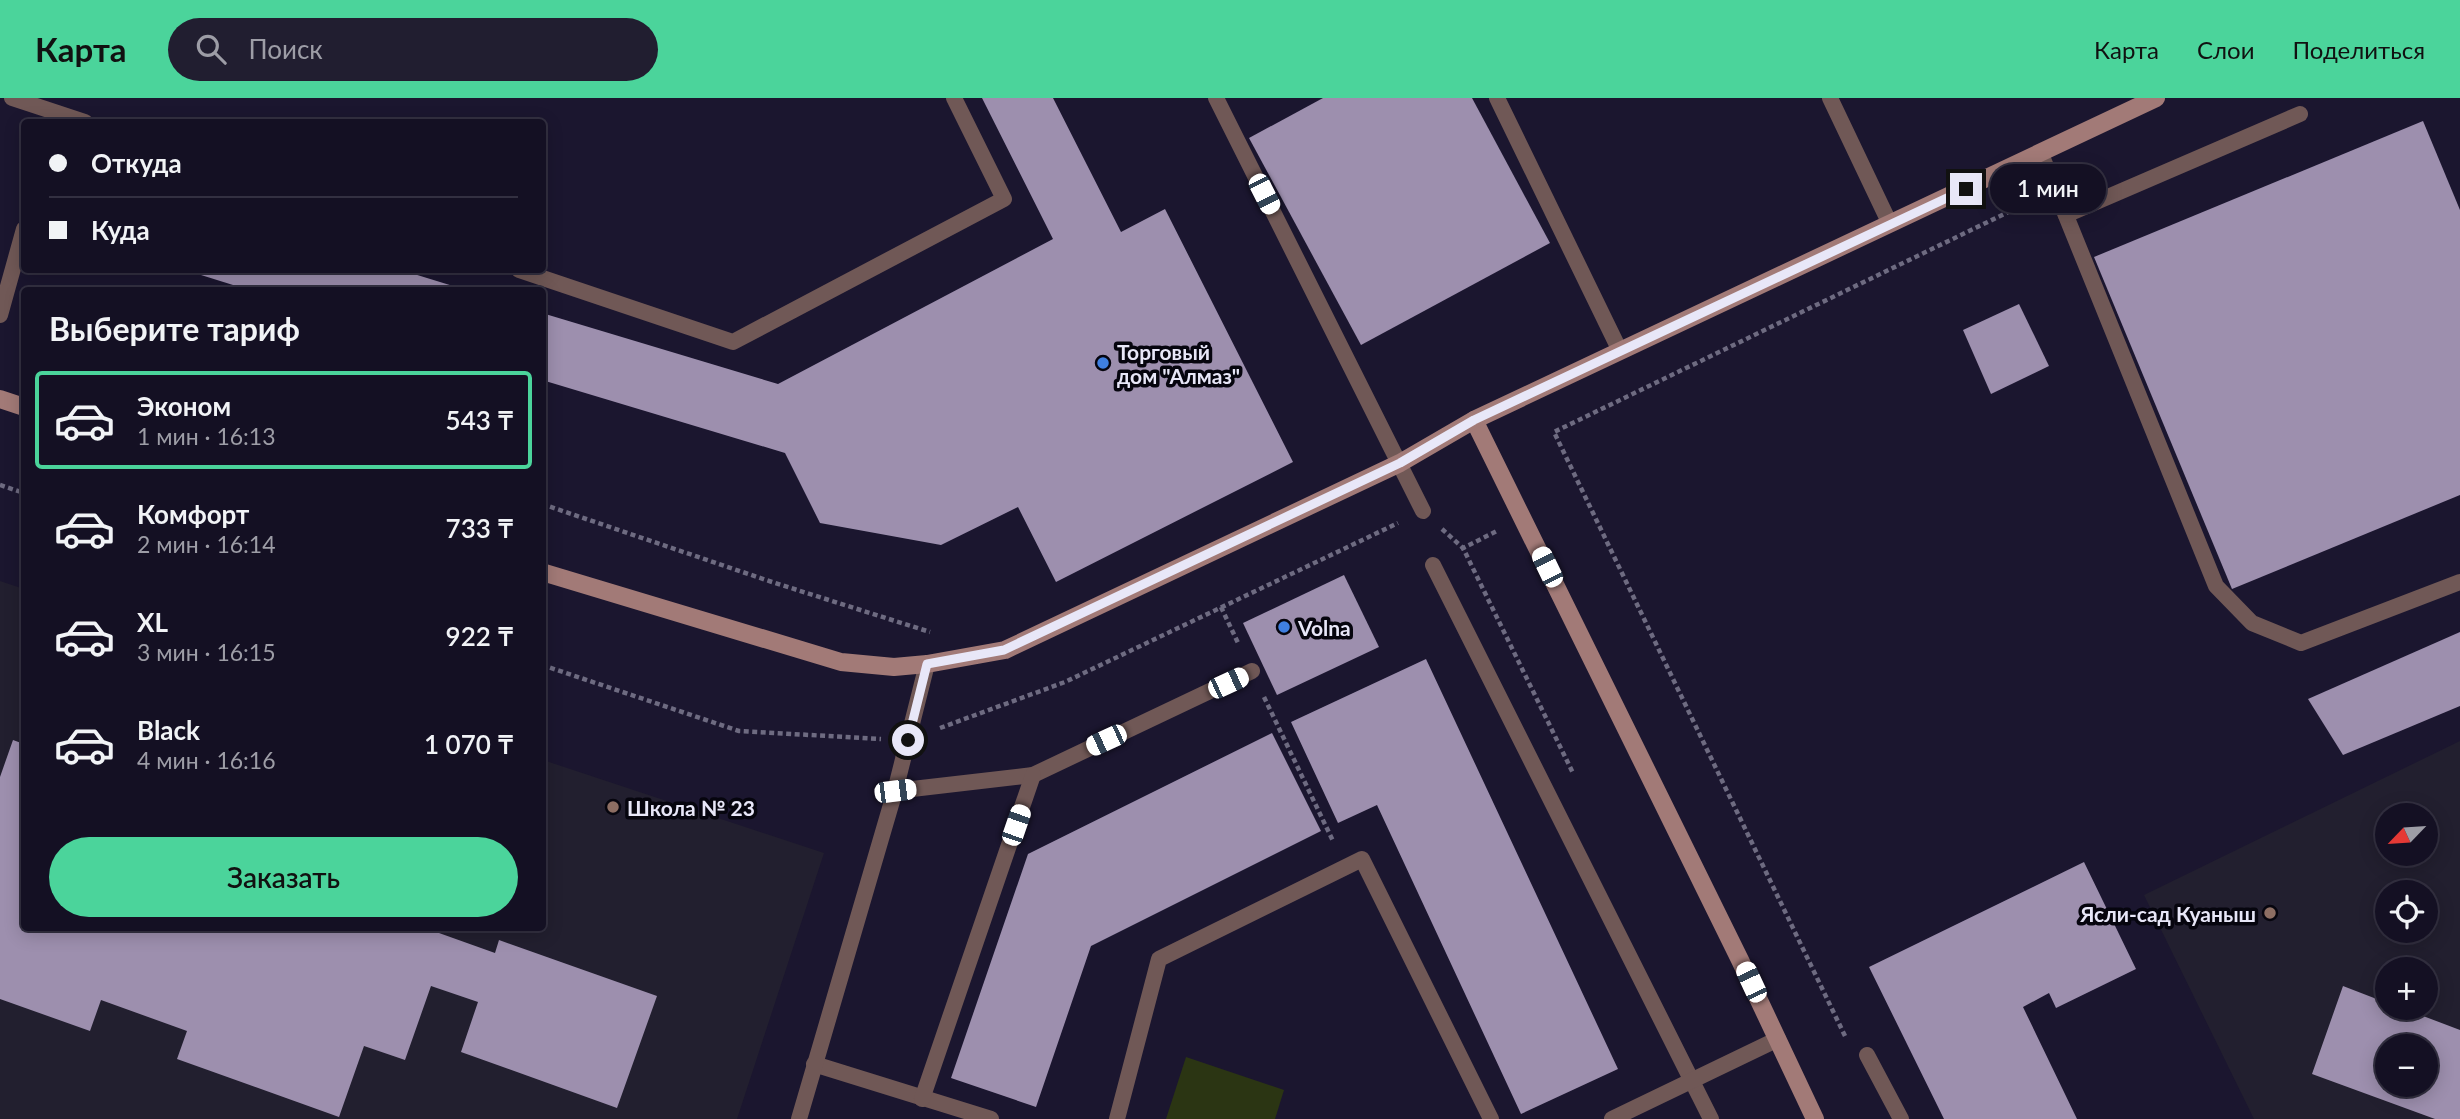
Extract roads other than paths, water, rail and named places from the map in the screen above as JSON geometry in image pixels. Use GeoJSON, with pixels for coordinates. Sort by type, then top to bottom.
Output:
{"type":"FeatureCollection","features":[{"type":"Feature","properties":{"kind":"street"},"geometry":{"type":"LineString","coordinates":[[546,573],[841,662],[894,667],[1004,650],[1400,463],[1474,420],[2156,98]]}},
{"type":"Feature","properties":{"kind":"street"},"geometry":{"type":"LineString","coordinates":[[0,399],[21,406]]}},
{"type":"Feature","properties":{"kind":"street"},"geometry":{"type":"LineString","coordinates":[[1474,420],[1815,1119]]}},
{"type":"Feature","properties":{"kind":"lane"},"geometry":{"type":"LineString","coordinates":[[12,98],[56,118]]}},
{"type":"Feature","properties":{"kind":"lane"},"geometry":{"type":"LineString","coordinates":[[528,273],[733,342],[1004,199],[954,98]]}},
{"type":"Feature","properties":{"kind":"lane"},"geometry":{"type":"LineString","coordinates":[[1216,98],[1423,511]]}},
{"type":"Feature","properties":{"kind":"lane"},"geometry":{"type":"LineString","coordinates":[[1497,98],[1620,351]]}},
{"type":"Feature","properties":{"kind":"lane"},"geometry":{"type":"LineString","coordinates":[[1830,98],[1890,224]]}},
{"type":"Feature","properties":{"kind":"lane"},"geometry":{"type":"LineString","coordinates":[[2066,215],[2300,114]]}},
{"type":"Feature","properties":{"kind":"lane"},"geometry":{"type":"LineString","coordinates":[[2041,153],[2216,586],[2252,624],[2301,643],[2460,582]]}},
{"type":"Feature","properties":{"kind":"lane"},"geometry":{"type":"LineString","coordinates":[[0,315],[21,240]]}},
{"type":"Feature","properties":{"kind":"lane"},"geometry":{"type":"LineString","coordinates":[[1433,565],[1711,1119]]}},
{"type":"Feature","properties":{"kind":"lane"},"geometry":{"type":"LineString","coordinates":[[799,1119],[895,791],[927,664]]}},
{"type":"Feature","properties":{"kind":"lane"},"geometry":{"type":"LineString","coordinates":[[895,791],[1033,775],[1252,671]]}},
{"type":"Feature","properties":{"kind":"lane"},"geometry":{"type":"LineString","coordinates":[[922,1099],[1033,775]]}},
{"type":"Feature","properties":{"kind":"lane"},"geometry":{"type":"LineString","coordinates":[[1116,1119],[1159,959],[1362,859],[1491,1119]]}},
{"type":"Feature","properties":{"kind":"lane"},"geometry":{"type":"LineString","coordinates":[[1612,1119],[1778,1039]]}},
{"type":"Feature","properties":{"kind":"lane"},"geometry":{"type":"LineString","coordinates":[[1867,1055],[1900,1119]]}},
{"type":"Feature","properties":{"kind":"lane"},"geometry":{"type":"LineString","coordinates":[[814,1064],[991,1119]]}},
{"type":"Feature","properties":{"kind":"place","name":"Торговый дом \"Алмаз\""},"geometry":{"type":"Point","coordinates":[1103,363]}},
{"type":"Feature","properties":{"kind":"place","name":"Volna"},"geometry":{"type":"Point","coordinates":[1284,627]}},
{"type":"Feature","properties":{"kind":"place","name":"Школа № 23"},"geometry":{"type":"Point","coordinates":[613,807]}},
{"type":"Feature","properties":{"kind":"place","name":"Ясли-сад Куаныш"},"geometry":{"type":"Point","coordinates":[2270,913]}}]}
